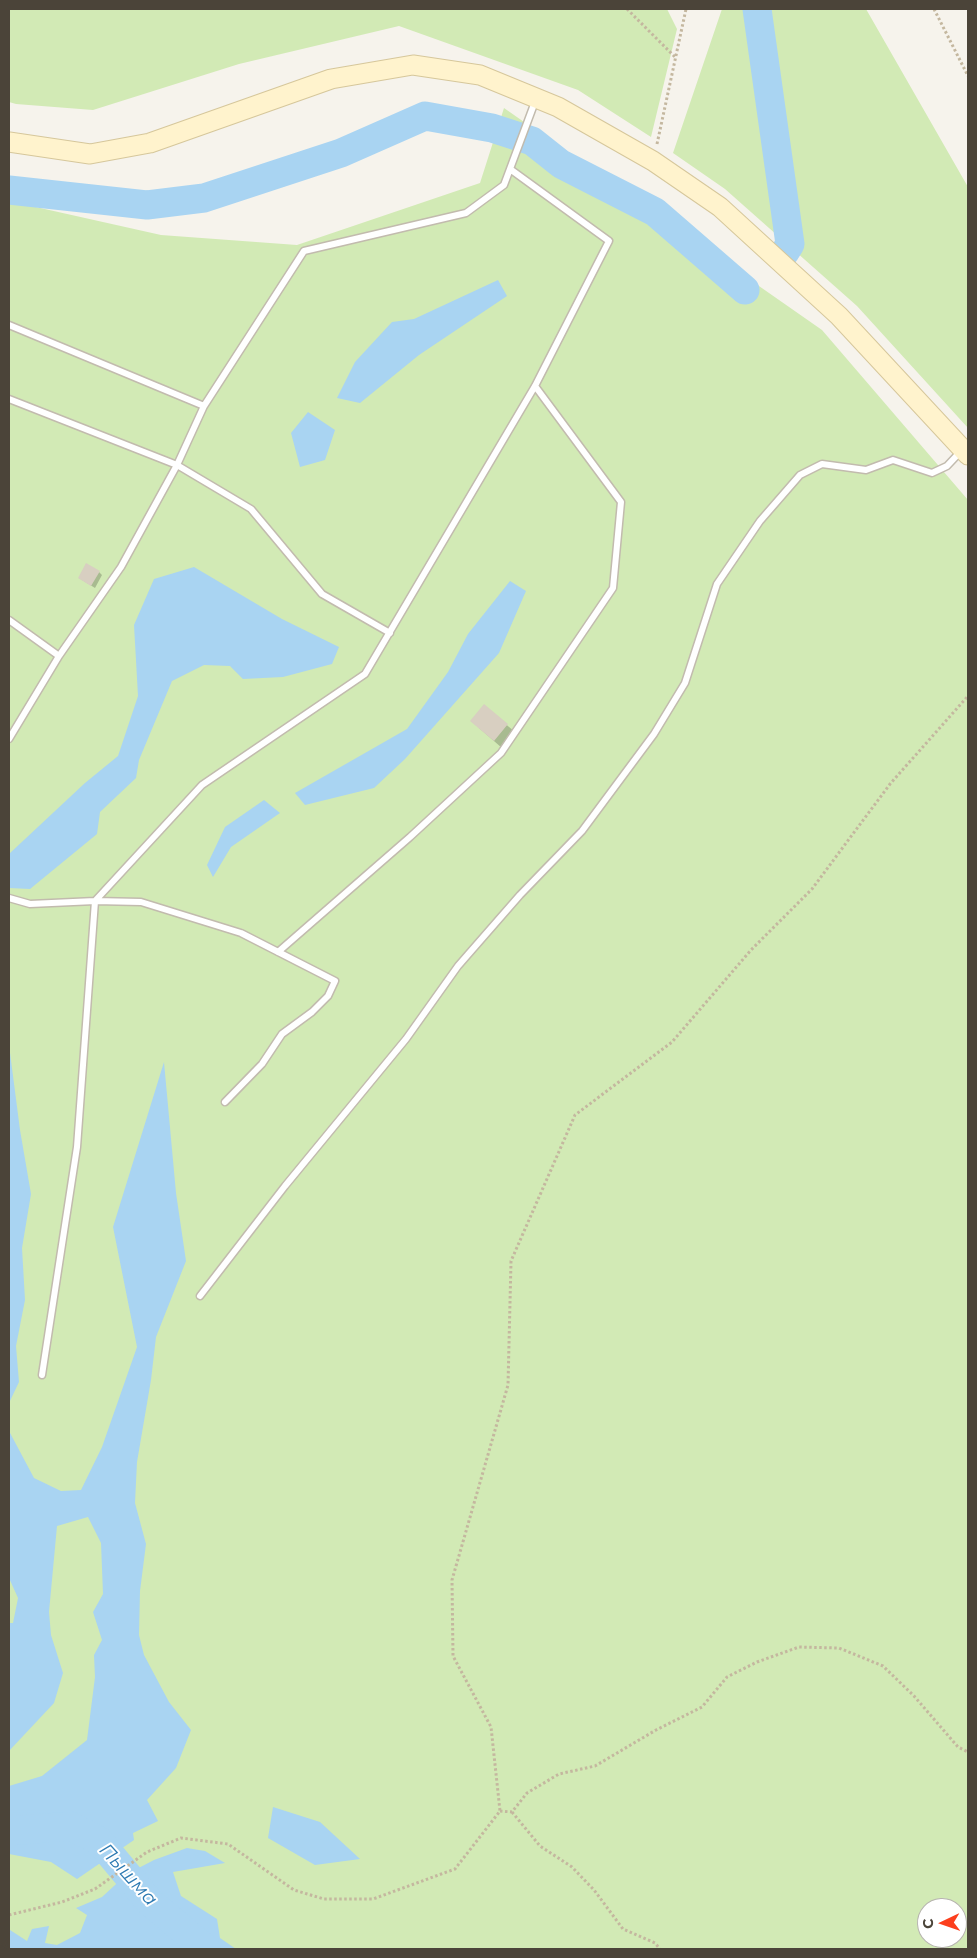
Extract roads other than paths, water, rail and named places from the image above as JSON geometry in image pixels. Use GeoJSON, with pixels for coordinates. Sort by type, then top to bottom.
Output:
{"type":"FeatureCollection","features":[{"type":"Feature","properties":{"kind":"street"},"geometry":{"type":"LineString","coordinates":[[9,142],[90,154],[150,143],[331,78],[413,65],[480,75],[558,107],[653,161],[720,207],[825,303],[966,452]]}},
{"type":"Feature","properties":{"kind":"lane"},"geometry":{"type":"LineString","coordinates":[[9,739],[59,656],[121,567],[177,464],[204,406],[304,251],[466,213],[504,185],[536,99]]}},
{"type":"Feature","properties":{"kind":"lane"},"geometry":{"type":"LineString","coordinates":[[42,1375],[77,1147],[95,900],[202,785],[365,674],[535,386],[609,241],[510,168]]}},
{"type":"Feature","properties":{"kind":"lane"},"geometry":{"type":"LineString","coordinates":[[9,325],[204,406]]}},
{"type":"Feature","properties":{"kind":"lane"},"geometry":{"type":"LineString","coordinates":[[278,952],[410,837],[501,753],[613,588],[622,502],[535,386]]}},
{"type":"Feature","properties":{"kind":"lane"},"geometry":{"type":"LineString","coordinates":[[9,399],[177,464],[251,509],[322,594],[390,633]]}},
{"type":"Feature","properties":{"kind":"lane"},"geometry":{"type":"LineString","coordinates":[[200,1296],[285,1186],[406,1039],[458,966],[520,895],[582,831],[654,734],[685,683],[717,584],[760,521],[800,475],[822,464],[866,470],[892,460],[932,473],[947,466],[966,452]]}},
{"type":"Feature","properties":{"kind":"lane"},"geometry":{"type":"LineString","coordinates":[[9,620],[59,656]]}},
{"type":"Feature","properties":{"kind":"lane"},"geometry":{"type":"LineString","coordinates":[[9,898],[30,904],[95,900],[141,902],[242,933],[335,981],[328,996],[312,1012],[282,1034],[262,1064],[225,1102]]}},
{"type":"Feature","properties":{"kind":"water"},"geometry":{"type":"Polygon","coordinates":[[[498,280],[507,296],[419,355],[360,403],[337,398],[355,362],[392,322],[414,319],[498,280]]]}},
{"type":"Feature","properties":{"kind":"water"},"geometry":{"type":"Polygon","coordinates":[[[308,412],[335,430],[325,460],[300,467],[291,433],[308,412]]]}},
{"type":"Feature","properties":{"kind":"water"},"geometry":{"type":"Polygon","coordinates":[[[194,567],[282,619],[339,647],[332,664],[283,677],[243,679],[230,666],[204,665],[172,681],[139,760],[136,778],[100,812],[97,834],[30,889],[9,888],[9,854],[85,783],[118,756],[138,696],[134,625],[154,579],[194,567]]]}},
{"type":"Feature","properties":{"kind":"water"},"geometry":{"type":"Polygon","coordinates":[[[510,581],[526,591],[499,653],[405,759],[374,788],[305,805],[295,793],[407,729],[448,672],[468,634],[510,581]]]}},
{"type":"Feature","properties":{"kind":"water"},"geometry":{"type":"Polygon","coordinates":[[[264,800],[280,813],[231,847],[213,877],[207,865],[225,827],[264,800]]]}},
{"type":"Feature","properties":{"kind":"water"},"geometry":{"type":"Polygon","coordinates":[[[9,1045],[20,1130],[31,1194],[22,1248],[25,1300],[16,1346],[19,1382],[9,1403],[9,1045]]]}},
{"type":"Feature","properties":{"kind":"water"},"geometry":{"type":"Polygon","coordinates":[[[164,1062],[176,1193],[186,1261],[156,1337],[151,1380],[137,1462],[135,1503],[146,1544],[140,1591],[139,1635],[144,1655],[169,1702],[191,1730],[176,1768],[147,1800],[158,1821],[133,1833],[134,1840],[77,1879],[51,1862],[9,1854],[9,1786],[42,1776],[87,1740],[95,1677],[94,1655],[102,1640],[93,1612],[103,1594],[101,1543],[88,1517],[57,1526],[49,1612],[51,1635],[63,1673],[54,1703],[9,1751],[9,1623],[13,1623],[18,1598],[9,1578],[9,1431],[34,1478],[61,1491],[81,1490],[102,1447],[137,1347],[113,1227],[164,1062]]]}},
{"type":"Feature","properties":{"kind":"water"},"geometry":{"type":"Polygon","coordinates":[[[273,1807],[320,1822],[360,1859],[315,1865],[268,1838],[273,1807]]]}},
{"type":"Feature","properties":{"kind":"water"},"geometry":{"type":"Polygon","coordinates":[[[187,1848],[205,1851],[225,1863],[173,1872],[181,1896],[217,1919],[220,1938],[236,1949],[9,1949],[10,1930],[27,1941],[32,1929],[49,1926],[45,1943],[57,1945],[80,1933],[87,1915],[76,1908],[102,1897],[127,1874],[154,1860],[187,1848]]]}},
{"type":"Feature","properties":{"kind":"waterway"},"geometry":{"type":"LineString","coordinates":[[757,9],[790,244],[785,252]]}},
{"type":"Feature","properties":{"kind":"waterway"},"geometry":{"type":"LineString","coordinates":[[9,190],[147,205],[204,198],[341,153],[425,116],[492,128],[532,141],[561,164],[655,212],[745,290]]}},
{"type":"Feature","properties":{"kind":"waterway","name":"Пышма"},"geometry":{"type":"LineString","coordinates":[[9,1831],[71,1826],[99,1841],[150,1902],[206,1949]]}}]}
